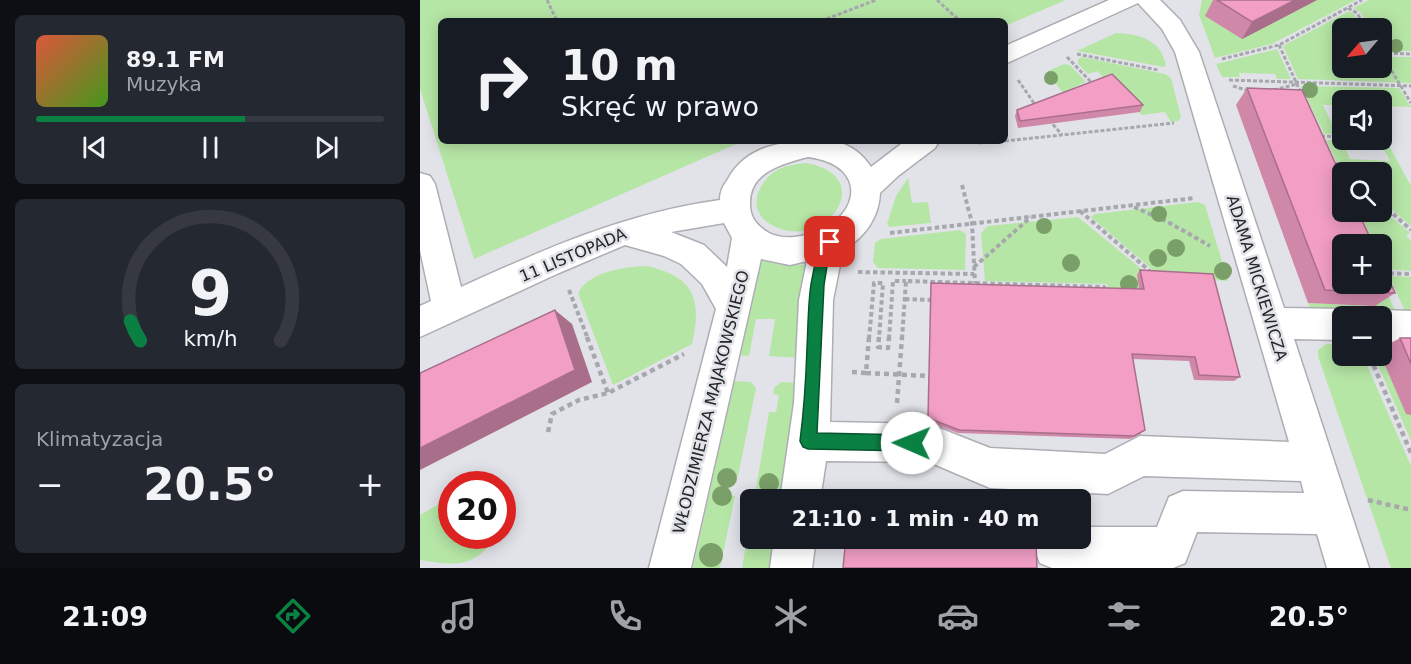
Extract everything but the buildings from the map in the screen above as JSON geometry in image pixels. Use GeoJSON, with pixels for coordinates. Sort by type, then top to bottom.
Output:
{"type":"FeatureCollection","features":[{"type":"Feature","properties":{"kind":"street"},"geometry":{"type":"LineString","coordinates":[[1010,67],[1128,0]]}},
{"type":"Feature","properties":{"kind":"street","name":"ADAMA MICKIEWICZA"},"geometry":{"type":"LineString","coordinates":[[1147,0],[1168,21],[1182,42],[1314,462],[1345,506],[1348,568]]}},
{"type":"Feature","properties":{"kind":"street"},"geometry":{"type":"LineString","coordinates":[[866,189],[888,168],[921,144]]}},
{"type":"Feature","properties":{"kind":"street"},"geometry":{"type":"LineString","coordinates":[[808,147],[856,150],[866,189],[864,207],[855,224],[843,235],[811,249],[792,251],[767,248],[740,223],[735,190],[746,172],[763,158],[785,149],[808,147]]}},
{"type":"Feature","properties":{"kind":"street"},"geometry":{"type":"LineString","coordinates":[[420,184],[435,316]]}},
{"type":"Feature","properties":{"kind":"street","name":"11 LISTOPADA"},"geometry":{"type":"LineString","coordinates":[[435,316],[625,232],[685,216],[740,223]]}},
{"type":"Feature","properties":{"kind":"street","name":"WŁODZIMIERZA MAJAKOWSKIEGO"},"geometry":{"type":"LineString","coordinates":[[670,568],[746,261],[740,223]]}},
{"type":"Feature","properties":{"kind":"street"},"geometry":{"type":"LineString","coordinates":[[625,232],[669,244],[706,262],[720,280],[734,309]]}},
{"type":"Feature","properties":{"kind":"street"},"geometry":{"type":"LineString","coordinates":[[801,489],[813,403],[817,285],[821,260],[830,242]]}},
{"type":"Feature","properties":{"kind":"street"},"geometry":{"type":"LineString","coordinates":[[1270,323],[1332,325]]}},
{"type":"Feature","properties":{"kind":"street"},"geometry":{"type":"LineString","coordinates":[[1392,326],[1411,327]]}},
{"type":"Feature","properties":{"kind":"street"},"geometry":{"type":"LineString","coordinates":[[808,441],[929,443],[990,468],[1108,474],[1140,456],[1314,462]]}},
{"type":"Feature","properties":{"kind":"street"},"geometry":{"type":"LineString","coordinates":[[1091,548],[1170,548],[1183,512],[1345,506]]}},
{"type":"Feature","properties":{"kind":"street"},"geometry":{"type":"LineString","coordinates":[[790,568],[793,549]]}},
{"type":"Feature","properties":{"kind":"path"},"geometry":{"type":"LineString","coordinates":[[547,0],[556,18]]}},
{"type":"Feature","properties":{"kind":"path"},"geometry":{"type":"LineString","coordinates":[[829,18],[876,0]]}},
{"type":"Feature","properties":{"kind":"path"},"geometry":{"type":"LineString","coordinates":[[937,0],[957,18]]}},
{"type":"Feature","properties":{"kind":"path"},"geometry":{"type":"LineString","coordinates":[[1221,59],[1279,45],[1362,0]]}},
{"type":"Feature","properties":{"kind":"path"},"geometry":{"type":"LineString","coordinates":[[1348,7],[1360,18]]}},
{"type":"Feature","properties":{"kind":"path"},"geometry":{"type":"LineString","coordinates":[[1279,45],[1304,100]]}},
{"type":"Feature","properties":{"kind":"path"},"geometry":{"type":"LineString","coordinates":[[1096,86],[1062,52],[1164,70]]}},
{"type":"Feature","properties":{"kind":"path"},"geometry":{"type":"LineString","coordinates":[[1392,54],[1411,54]]}},
{"type":"Feature","properties":{"kind":"path"},"geometry":{"type":"LineString","coordinates":[[1010,67],[1026,94],[1041,110]]}},
{"type":"Feature","properties":{"kind":"path"},"geometry":{"type":"LineString","coordinates":[[1392,71],[1411,103]]}},
{"type":"Feature","properties":{"kind":"path"},"geometry":{"type":"LineString","coordinates":[[1246,97],[1258,94],[1222,81],[1411,86]]}},
{"type":"Feature","properties":{"kind":"path"},"geometry":{"type":"LineString","coordinates":[[1268,92],[1296,83]]}},
{"type":"Feature","properties":{"kind":"path"},"geometry":{"type":"LineString","coordinates":[[1048,119],[1063,135]]}},
{"type":"Feature","properties":{"kind":"path"},"geometry":{"type":"LineString","coordinates":[[1008,141],[1175,123]]}},
{"type":"Feature","properties":{"kind":"path"},"geometry":{"type":"LineString","coordinates":[[1316,127],[1325,145]]}},
{"type":"Feature","properties":{"kind":"path"},"geometry":{"type":"LineString","coordinates":[[1311,136],[1332,137]]}},
{"type":"Feature","properties":{"kind":"path"},"geometry":{"type":"LineString","coordinates":[[962,185],[972,223],[975,283]]}},
{"type":"Feature","properties":{"kind":"path"},"geometry":{"type":"LineString","coordinates":[[882,234],[1197,198]]}},
{"type":"Feature","properties":{"kind":"path"},"geometry":{"type":"LineString","coordinates":[[1132,206],[1168,222],[1217,251]]}},
{"type":"Feature","properties":{"kind":"path"},"geometry":{"type":"LineString","coordinates":[[1080,211],[1156,276]]}},
{"type":"Feature","properties":{"kind":"path"},"geometry":{"type":"LineString","coordinates":[[1392,213],[1411,230]]}},
{"type":"Feature","properties":{"kind":"path"},"geometry":{"type":"LineString","coordinates":[[974,267],[1032,216]]}},
{"type":"Feature","properties":{"kind":"path"},"geometry":{"type":"LineString","coordinates":[[858,272],[974,274]]}},
{"type":"Feature","properties":{"kind":"path"},"geometry":{"type":"LineString","coordinates":[[1392,273],[1411,274]]}},
{"type":"Feature","properties":{"kind":"path"},"geometry":{"type":"LineString","coordinates":[[866,373],[874,282],[883,283],[878,347],[888,348],[893,281],[1104,287],[1104,293]]}},
{"type":"Feature","properties":{"kind":"path"},"geometry":{"type":"LineString","coordinates":[[896,442],[898,376],[906,282]]}},
{"type":"Feature","properties":{"kind":"path"},"geometry":{"type":"LineString","coordinates":[[570,291],[608,393]]}},
{"type":"Feature","properties":{"kind":"path"},"geometry":{"type":"LineString","coordinates":[[905,299],[931,300]]}},
{"type":"Feature","properties":{"kind":"path"},"geometry":{"type":"LineString","coordinates":[[548,432],[552,414],[579,400],[608,393],[693,351]]}},
{"type":"Feature","properties":{"kind":"path"},"geometry":{"type":"LineString","coordinates":[[1374,366],[1411,453]]}},
{"type":"Feature","properties":{"kind":"path"},"geometry":{"type":"LineString","coordinates":[[848,372],[929,376]]}},
{"type":"Feature","properties":{"kind":"path"},"geometry":{"type":"LineString","coordinates":[[1345,506],[1411,510]]}},
{"type":"Feature","properties":{"kind":"green space"},"geometry":{"type":"Polygon","coordinates":[[[420,0],[1066,0],[1008,25],[1008,18],[438,18],[438,144],[736,144],[474,259],[420,89],[420,0]]]}},
{"type":"Feature","properties":{"kind":"green space"},"geometry":{"type":"Polygon","coordinates":[[[1202,0],[1356,0],[1272,44],[1215,58],[1199,15],[1202,0]]]}},
{"type":"Feature","properties":{"kind":"green space"},"geometry":{"type":"Polygon","coordinates":[[[1369,0],[1411,0],[1411,51],[1392,51],[1392,18],[1364,18],[1360,12],[1353,8],[1369,0]]]}},
{"type":"Feature","properties":{"kind":"green space"},"geometry":{"type":"Polygon","coordinates":[[[1349,11],[1357,18],[1336,18],[1349,11]]]}},
{"type":"Feature","properties":{"kind":"green space"},"geometry":{"type":"Polygon","coordinates":[[[1332,20],[1332,78],[1392,78],[1392,57],[1411,57],[1411,83],[1298,79],[1283,46],[1332,20]]]}},
{"type":"Feature","properties":{"kind":"green space"},"geometry":{"type":"Polygon","coordinates":[[[1116,33],[1148,40],[1159,50],[1166,65],[1164,67],[1077,51],[1116,33]]]}},
{"type":"Feature","properties":{"kind":"green space"},"geometry":{"type":"Polygon","coordinates":[[[1277,49],[1291,79],[1277,79],[1275,74],[1239,73],[1240,77],[1222,77],[1216,64],[1277,49]]]}},
{"type":"Feature","properties":{"kind":"green space"},"geometry":{"type":"Polygon","coordinates":[[[1082,57],[1165,74],[1171,78],[1181,117],[1178,121],[1171,122],[1165,112],[1142,115],[1097,71],[1088,74],[1078,64],[1078,59],[1082,57]]]}},
{"type":"Feature","properties":{"kind":"green space"},"geometry":{"type":"Polygon","coordinates":[[[1064,64],[1070,65],[1086,82],[1072,88],[1099,117],[1075,106],[1054,82],[1050,83],[1046,79],[1048,71],[1064,64]]]}},
{"type":"Feature","properties":{"kind":"green space"},"geometry":{"type":"Polygon","coordinates":[[[1301,86],[1399,88],[1411,107],[1392,106],[1392,90],[1332,90],[1332,105],[1323,105],[1332,124],[1332,134],[1324,134],[1301,86]]]}},
{"type":"Feature","properties":{"kind":"green space"},"geometry":{"type":"Polygon","coordinates":[[[1326,140],[1332,140],[1332,150],[1346,150],[1350,159],[1390,161],[1384,150],[1391,150],[1411,186],[1411,226],[1392,210],[1392,162],[1336,161],[1326,140]]]}},
{"type":"Feature","properties":{"kind":"green space"},"geometry":{"type":"Polygon","coordinates":[[[806,163],[829,171],[840,183],[842,198],[835,212],[823,223],[806,230],[787,231],[767,222],[757,209],[761,186],[779,169],[806,163]]]}},
{"type":"Feature","properties":{"kind":"green space"},"geometry":{"type":"Polygon","coordinates":[[[908,178],[912,203],[928,202],[931,223],[889,227],[887,224],[896,196],[908,178]]]}},
{"type":"Feature","properties":{"kind":"green space"},"geometry":{"type":"Polygon","coordinates":[[[1198,202],[1205,205],[1228,281],[1161,277],[1091,217],[1095,214],[1198,202]]]}},
{"type":"Feature","properties":{"kind":"green space"},"geometry":{"type":"Polygon","coordinates":[[[1078,217],[1150,276],[1139,291],[1109,293],[1107,284],[985,281],[981,233],[988,226],[1078,217]]]}},
{"type":"Feature","properties":{"kind":"green space"},"geometry":{"type":"Polygon","coordinates":[[[1392,217],[1410,233],[1406,236],[1411,241],[1411,271],[1392,269],[1392,234],[1369,234],[1364,222],[1392,222],[1392,217]]]}},
{"type":"Feature","properties":{"kind":"green space"},"geometry":{"type":"Polygon","coordinates":[[[960,230],[966,234],[965,270],[878,268],[873,262],[875,243],[881,239],[960,230]]]}},
{"type":"Feature","properties":{"kind":"green space"},"geometry":{"type":"Polygon","coordinates":[[[763,261],[782,265],[806,265],[802,358],[769,356],[775,319],[756,319],[749,356],[739,355],[759,263],[763,261]]]}},
{"type":"Feature","properties":{"kind":"green space"},"geometry":{"type":"Polygon","coordinates":[[[647,266],[676,276],[691,292],[696,314],[692,344],[613,385],[578,293],[583,286],[599,275],[618,269],[647,266]]]}},
{"type":"Feature","properties":{"kind":"green space"},"geometry":{"type":"Polygon","coordinates":[[[1392,276],[1411,277],[1411,320],[1392,283],[1392,276]]]}},
{"type":"Feature","properties":{"kind":"green space"},"geometry":{"type":"Polygon","coordinates":[[[1378,294],[1388,294],[1396,313],[1392,313],[1392,306],[1375,306],[1378,294]]]}},
{"type":"Feature","properties":{"kind":"green space"},"geometry":{"type":"Polygon","coordinates":[[[1308,303],[1375,306],[1332,306],[1332,311],[1311,310],[1308,303]]]}},
{"type":"Feature","properties":{"kind":"green space"},"geometry":{"type":"Polygon","coordinates":[[[1326,344],[1332,344],[1332,366],[1367,366],[1411,466],[1411,568],[1391,568],[1318,356],[1318,350],[1326,344]]]}},
{"type":"Feature","properties":{"kind":"green space"},"geometry":{"type":"Polygon","coordinates":[[[1378,366],[1386,366],[1411,415],[1411,441],[1378,366]]]}},
{"type":"Feature","properties":{"kind":"green space"},"geometry":{"type":"Polygon","coordinates":[[[734,381],[751,382],[756,388],[738,476],[732,476],[728,495],[735,496],[720,568],[693,568],[734,381]]]}},
{"type":"Feature","properties":{"kind":"green space"},"geometry":{"type":"Polygon","coordinates":[[[781,382],[797,383],[781,489],[756,489],[769,412],[776,412],[779,395],[773,394],[774,388],[781,382]]]}},
{"type":"Feature","properties":{"kind":"green space"},"geometry":{"type":"Polygon","coordinates":[[[438,505],[438,549],[486,549],[463,563],[420,560],[420,515],[438,505]]]}},
{"type":"Feature","properties":{"kind":"green space"},"geometry":{"type":"Polygon","coordinates":[[[745,549],[772,549],[769,568],[742,568],[745,549]]]}},
{"type":"Feature","properties":{"kind":"route"},"geometry":{"type":"LineString","coordinates":[[830,242],[821,260],[817,285],[813,403],[808,441],[912,443]]}}]}
